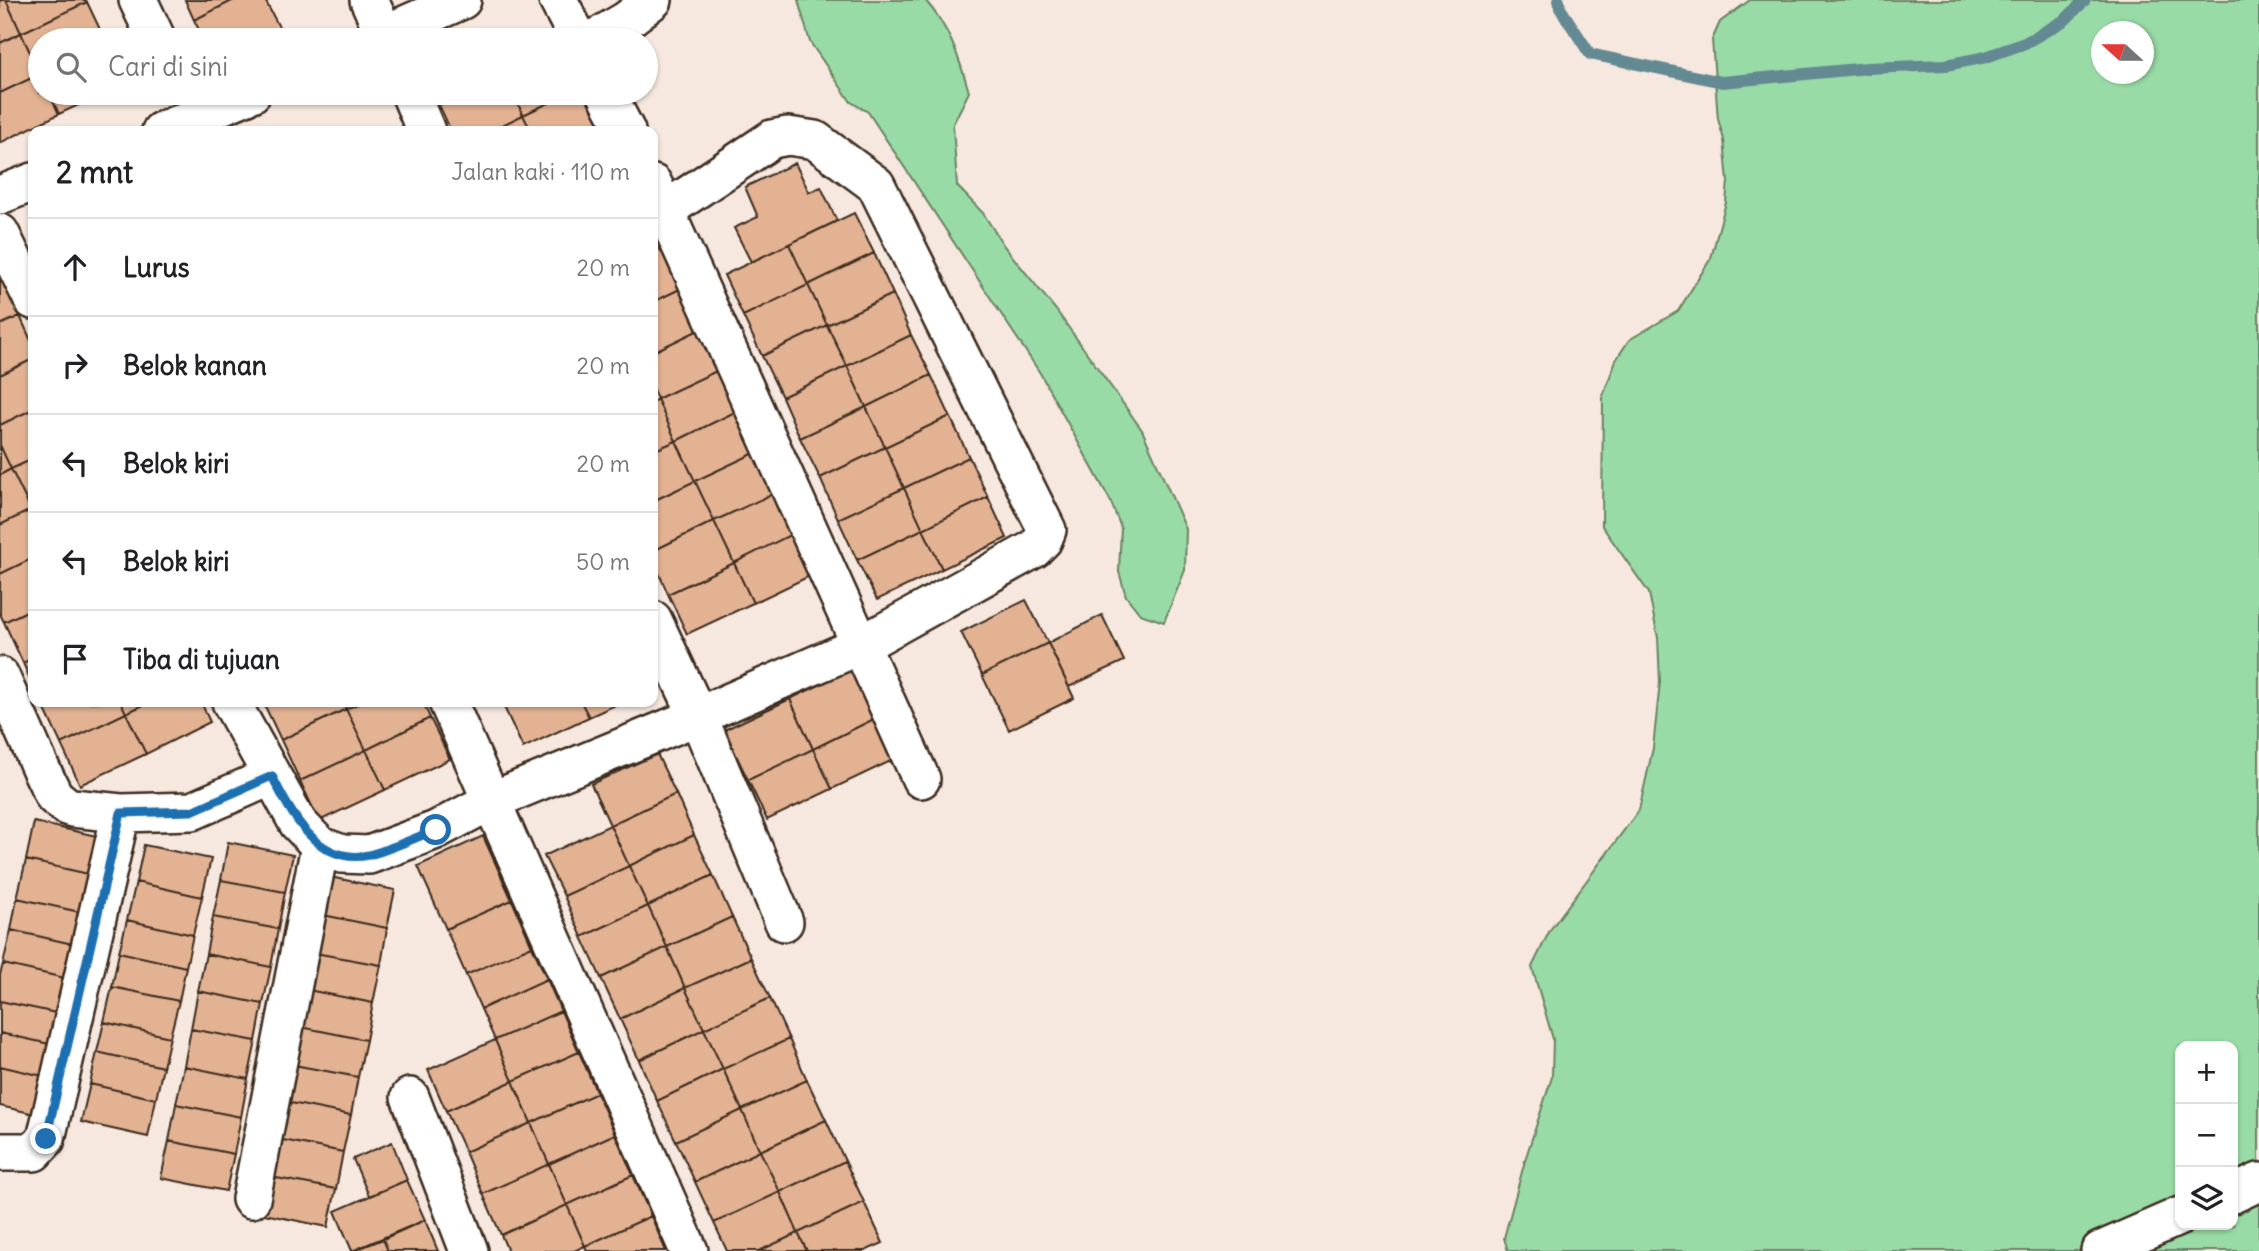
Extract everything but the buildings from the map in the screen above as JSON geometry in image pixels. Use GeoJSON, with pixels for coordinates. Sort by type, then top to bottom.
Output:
{"type":"FeatureCollection","features":[{"type":"Feature","properties":{"kind":"street"},"geometry":{"type":"LineString","coordinates":[[138,0],[151,28]]}},
{"type":"Feature","properties":{"kind":"street"},"geometry":{"type":"LineString","coordinates":[[369,0],[378,28]]}},
{"type":"Feature","properties":{"kind":"street"},"geometry":{"type":"LineString","coordinates":[[402,28],[462,0]]}},
{"type":"Feature","properties":{"kind":"street"},"geometry":{"type":"LineString","coordinates":[[558,0],[573,28]]}},
{"type":"Feature","properties":{"kind":"street"},"geometry":{"type":"LineString","coordinates":[[613,28],[653,0]]}},
{"type":"Feature","properties":{"kind":"street"},"geometry":{"type":"LineString","coordinates":[[184,118],[219,105]]}},
{"type":"Feature","properties":{"kind":"street"},"geometry":{"type":"LineString","coordinates":[[415,105],[424,126]]}},
{"type":"Feature","properties":{"kind":"street"},"geometry":{"type":"LineString","coordinates":[[612,105],[623,126]]}},
{"type":"Feature","properties":{"kind":"street"},"geometry":{"type":"LineString","coordinates":[[234,707],[298,823],[320,846],[342,854],[369,855],[436,830],[491,801],[861,645],[1034,549],[1043,540],[1047,530],[876,185],[816,140],[788,135],[772,139],[659,197],[861,645],[921,779]]}},
{"type":"Feature","properties":{"kind":"street"},"geometry":{"type":"LineString","coordinates":[[0,195],[28,184]]}},
{"type":"Feature","properties":{"kind":"street"},"geometry":{"type":"LineString","coordinates":[[0,233],[28,290]]}},
{"type":"Feature","properties":{"kind":"street"},"geometry":{"type":"LineString","coordinates":[[658,631],[698,716],[784,922]]}},
{"type":"Feature","properties":{"kind":"street"},"geometry":{"type":"LineString","coordinates":[[0,676],[54,796],[66,806],[121,813],[192,811],[272,776]]}},
{"type":"Feature","properties":{"kind":"street"},"geometry":{"type":"LineString","coordinates":[[450,707],[689,1251]]}},
{"type":"Feature","properties":{"kind":"street"},"geometry":{"type":"LineString","coordinates":[[0,1152],[34,1152],[46,1139],[121,813]]}},
{"type":"Feature","properties":{"kind":"street"},"geometry":{"type":"LineString","coordinates":[[251,1199],[320,846]]}},
{"type":"Feature","properties":{"kind":"street"},"geometry":{"type":"LineString","coordinates":[[410,1097],[469,1251]]}},
{"type":"Feature","properties":{"kind":"street"},"geometry":{"type":"LineString","coordinates":[[2238,1192],[2259,1182]]}},
{"type":"Feature","properties":{"kind":"street"},"geometry":{"type":"LineString","coordinates":[[2100,1251],[2175,1218]]}},
{"type":"Feature","properties":{"kind":"green space"},"geometry":{"type":"Polygon","coordinates":[[[798,0],[925,0],[941,21],[957,55],[969,92],[953,124],[957,186],[983,213],[1004,246],[1056,310],[1142,430],[1186,529],[1185,570],[1164,622],[1140,614],[1126,596],[1119,572],[1121,528],[1110,500],[1040,373],[868,112],[851,102],[810,42],[798,0]]]}},
{"type":"Feature","properties":{"kind":"green space"},"geometry":{"type":"Polygon","coordinates":[[[1750,0],[2259,0],[2259,1251],[1508,1251],[1504,1238],[1552,1077],[1553,1039],[1532,967],[1550,930],[1639,810],[1653,748],[1660,682],[1658,638],[1649,593],[1602,526],[1603,396],[1616,360],[1629,340],[1678,311],[1711,258],[1726,202],[1728,182],[1724,140],[1718,119],[1712,40],[1720,22],[1750,0]]]}},
{"type":"Feature","properties":{"kind":"waterway"},"geometry":{"type":"LineString","coordinates":[[1559,0],[1560,8],[1590,54],[1722,82],[1868,68],[1946,65],[1986,57],[2025,43],[2065,20],[2085,0]]}},
{"type":"Feature","properties":{"kind":"route"},"geometry":{"type":"LineString","coordinates":[[46,1139],[121,813],[192,811],[272,776],[298,823],[320,846],[342,854],[369,855],[436,830]]}}]}
